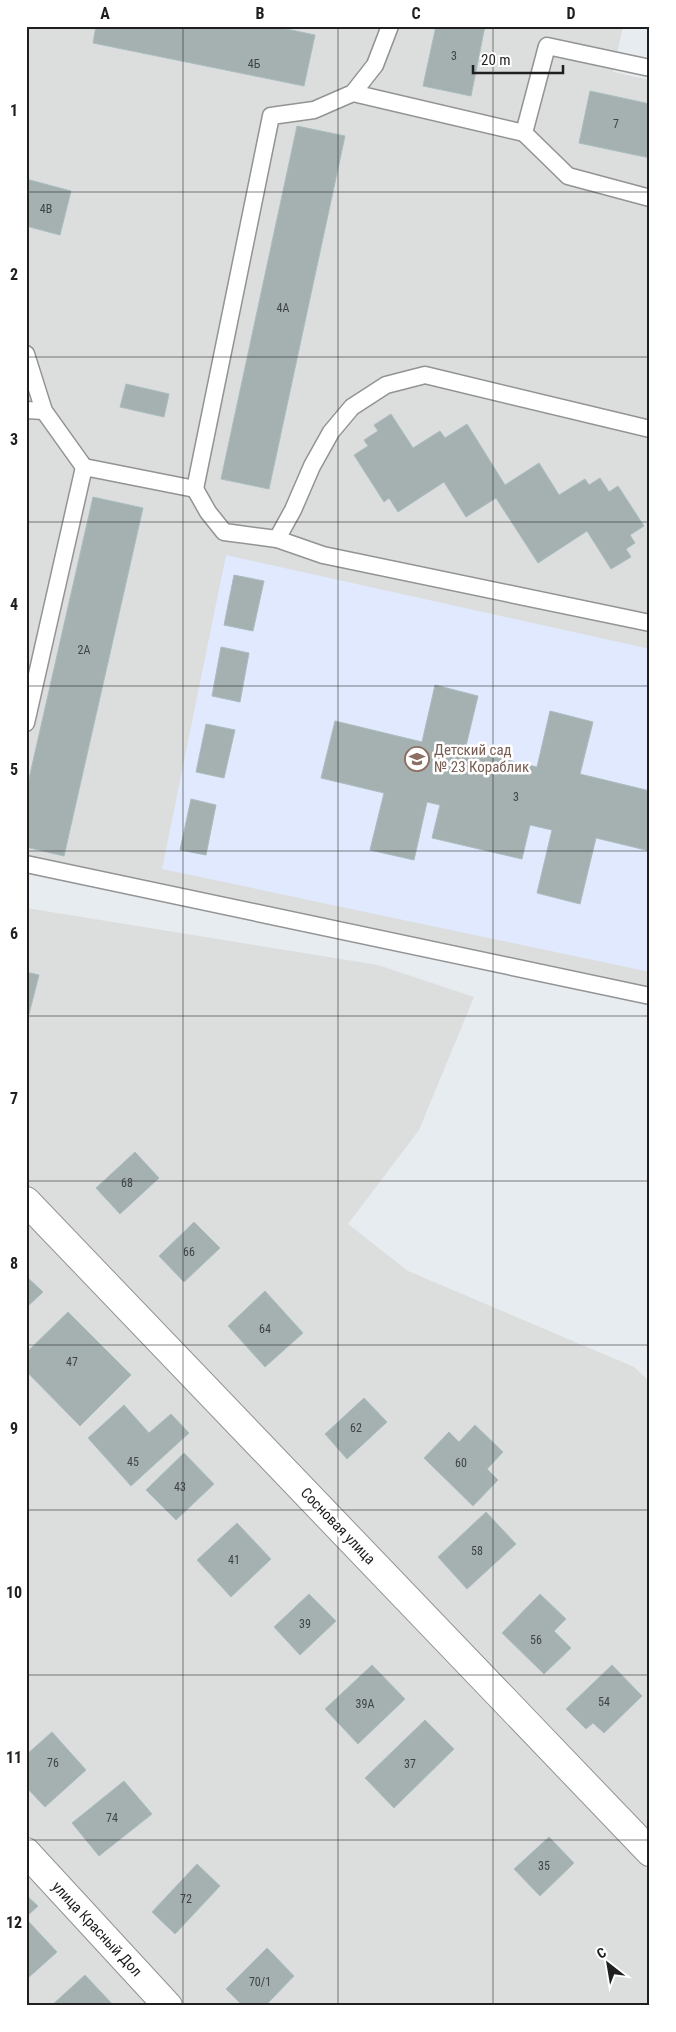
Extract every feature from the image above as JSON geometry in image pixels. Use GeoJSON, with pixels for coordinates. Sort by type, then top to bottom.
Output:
{"type":"FeatureCollection","features":[{"type":"Feature","properties":{"kind":"street","name":"Сосновая улица"},"geometry":{"type":"LineString","coordinates":[[26,1200],[650,1852]]}},
{"type":"Feature","properties":{"kind":"street","name":"улица Красный Дол"},"geometry":{"type":"LineString","coordinates":[[26,1852],[168,2006]]}},
{"type":"Feature","properties":{"kind":"lane"},"geometry":{"type":"LineString","coordinates":[[390,26],[375,65],[353,93],[314,110],[271,116],[195,489],[208,512],[224,532],[277,539],[323,555],[650,623]]}},
{"type":"Feature","properties":{"kind":"lane"},"geometry":{"type":"LineString","coordinates":[[524,133],[546,46],[650,68]]}},
{"type":"Feature","properties":{"kind":"lane"},"geometry":{"type":"LineString","coordinates":[[353,93],[524,133],[568,176],[650,198]]}},
{"type":"Feature","properties":{"kind":"lane"},"geometry":{"type":"LineString","coordinates":[[26,354],[44,411],[84,467],[195,489]]}},
{"type":"Feature","properties":{"kind":"lane"},"geometry":{"type":"LineString","coordinates":[[277,539],[293,510],[312,466],[331,432],[352,407],[386,385],[425,375],[650,428]]}},
{"type":"Feature","properties":{"kind":"lane"},"geometry":{"type":"LineString","coordinates":[[26,410],[44,411]]}},
{"type":"Feature","properties":{"kind":"lane"},"geometry":{"type":"LineString","coordinates":[[26,723],[84,467]]}},
{"type":"Feature","properties":{"kind":"lane"},"geometry":{"type":"LineString","coordinates":[[26,864],[650,996]]}},
{"type":"Feature","properties":{"kind":"shaded area"},"geometry":{"type":"Polygon","coordinates":[[[26,26],[623,26],[613,72],[650,80],[650,987],[26,867],[26,26]]]}},
{"type":"Feature","properties":{"kind":"shaded area","name":"Детский сад № 23 Кораблик"},"geometry":{"type":"Polygon","coordinates":[[[226,555],[650,649],[650,972],[162,869],[226,555]]]}},
{"type":"Feature","properties":{"kind":"shaded area"},"geometry":{"type":"Polygon","coordinates":[[[26,908],[378,965],[474,997],[419,1130],[348,1224],[408,1271],[634,1367],[650,1382],[650,2006],[26,2006],[26,908]]]}},
{"type":"Feature","properties":{"kind":"building"},"geometry":{"type":"Polygon","coordinates":[[[96,26],[272,26],[315,35],[304,86],[93,43],[96,26]]]}},
{"type":"Feature","properties":{"kind":"building"},"geometry":{"type":"Polygon","coordinates":[[[436,26],[485,26],[471,96],[423,86],[436,26]]]}},
{"type":"Feature","properties":{"kind":"building"},"geometry":{"type":"Polygon","coordinates":[[[590,91],[650,104],[650,158],[579,143],[590,91]]]}},
{"type":"Feature","properties":{"kind":"building"},"geometry":{"type":"Polygon","coordinates":[[[297,126],[345,136],[269,489],[221,479],[297,126]]]}},
{"type":"Feature","properties":{"kind":"building"},"geometry":{"type":"Polygon","coordinates":[[[26,179],[71,191],[60,235],[26,226],[26,179]]]}},
{"type":"Feature","properties":{"kind":"building"},"geometry":{"type":"Polygon","coordinates":[[[126,384],[169,394],[164,417],[120,407],[126,384]]]}},
{"type":"Feature","properties":{"kind":"building"},"geometry":{"type":"Polygon","coordinates":[[[391,414],[413,448],[440,431],[445,438],[467,424],[505,485],[539,463],[559,495],[585,479],[589,485],[600,478],[609,492],[618,486],[644,526],[630,535],[635,543],[626,549],[631,557],[611,569],[587,531],[538,563],[496,498],[466,517],[444,482],[398,512],[389,498],[384,502],[354,455],[368,446],[364,440],[378,431],[374,425],[391,414]]]}},
{"type":"Feature","properties":{"kind":"building"},"geometry":{"type":"Polygon","coordinates":[[[93,497],[143,508],[64,856],[26,847],[26,792],[93,497]]]}},
{"type":"Feature","properties":{"kind":"building"},"geometry":{"type":"Polygon","coordinates":[[[234,575],[264,581],[253,631],[224,625],[234,575]]]}},
{"type":"Feature","properties":{"kind":"building"},"geometry":{"type":"Polygon","coordinates":[[[221,647],[249,653],[240,702],[212,696],[221,647]]]}},
{"type":"Feature","properties":{"kind":"building"},"geometry":{"type":"Polygon","coordinates":[[[435,685],[478,696],[465,750],[537,767],[550,711],[593,722],[580,774],[650,791],[650,851],[596,838],[580,904],[537,893],[552,830],[530,825],[522,859],[432,838],[440,805],[427,802],[414,860],[370,850],[384,793],[321,778],[335,721],[422,742],[435,685]]]}},
{"type":"Feature","properties":{"kind":"building"},"geometry":{"type":"Polygon","coordinates":[[[206,724],[235,730],[224,778],[196,772],[206,724]]]}},
{"type":"Feature","properties":{"kind":"building"},"geometry":{"type":"Polygon","coordinates":[[[191,799],[216,805],[206,855],[180,850],[191,799]]]}},
{"type":"Feature","properties":{"kind":"building"},"geometry":{"type":"Polygon","coordinates":[[[26,972],[39,975],[29,1014],[26,1013],[26,972]]]}},
{"type":"Feature","properties":{"kind":"building"},"geometry":{"type":"Polygon","coordinates":[[[135,1152],[159,1178],[120,1214],[96,1188],[135,1152]]]}},
{"type":"Feature","properties":{"kind":"building"},"geometry":{"type":"Polygon","coordinates":[[[194,1222],[220,1248],[184,1282],[159,1256],[194,1222]]]}},
{"type":"Feature","properties":{"kind":"building"},"geometry":{"type":"Polygon","coordinates":[[[26,1276],[43,1292],[26,1308],[26,1276]]]}},
{"type":"Feature","properties":{"kind":"building"},"geometry":{"type":"Polygon","coordinates":[[[265,1291],[303,1333],[265,1367],[228,1326],[265,1291]]]}},
{"type":"Feature","properties":{"kind":"building"},"geometry":{"type":"Polygon","coordinates":[[[68,1312],[131,1375],[80,1426],[26,1371],[26,1353],[68,1312]]]}},
{"type":"Feature","properties":{"kind":"building"},"geometry":{"type":"Polygon","coordinates":[[[364,1398],[387,1422],[347,1459],[325,1434],[364,1398]]]}},
{"type":"Feature","properties":{"kind":"building"},"geometry":{"type":"Polygon","coordinates":[[[124,1405],[149,1433],[171,1414],[189,1433],[131,1486],[88,1438],[124,1405]]]}},
{"type":"Feature","properties":{"kind":"building"},"geometry":{"type":"Polygon","coordinates":[[[475,1425],[503,1452],[487,1469],[498,1480],[473,1506],[424,1458],[449,1432],[459,1442],[475,1425]]]}},
{"type":"Feature","properties":{"kind":"building"},"geometry":{"type":"Polygon","coordinates":[[[184,1453],[214,1484],[176,1520],[146,1490],[184,1453]]]}},
{"type":"Feature","properties":{"kind":"building"},"geometry":{"type":"Polygon","coordinates":[[[486,1512],[516,1544],[467,1589],[438,1557],[486,1512]]]}},
{"type":"Feature","properties":{"kind":"building"},"geometry":{"type":"Polygon","coordinates":[[[237,1523],[271,1559],[231,1597],[197,1560],[237,1523]]]}},
{"type":"Feature","properties":{"kind":"building"},"geometry":{"type":"Polygon","coordinates":[[[309,1594],[336,1621],[300,1655],[274,1627],[309,1594]]]}},
{"type":"Feature","properties":{"kind":"building"},"geometry":{"type":"Polygon","coordinates":[[[540,1594],[566,1619],[554,1631],[571,1648],[544,1674],[502,1633],[540,1594]]]}},
{"type":"Feature","properties":{"kind":"building"},"geometry":{"type":"Polygon","coordinates":[[[372,1665],[405,1699],[358,1744],[325,1709],[372,1665]]]}},
{"type":"Feature","properties":{"kind":"building"},"geometry":{"type":"Polygon","coordinates":[[[612,1665],[642,1696],[604,1733],[593,1723],[586,1729],[566,1709],[612,1665]]]}},
{"type":"Feature","properties":{"kind":"building"},"geometry":{"type":"Polygon","coordinates":[[[425,1720],[454,1749],[394,1808],[365,1778],[425,1720]]]}},
{"type":"Feature","properties":{"kind":"building"},"geometry":{"type":"Polygon","coordinates":[[[52,1732],[86,1770],[45,1807],[26,1787],[26,1755],[52,1732]]]}},
{"type":"Feature","properties":{"kind":"building"},"geometry":{"type":"Polygon","coordinates":[[[124,1781],[152,1814],[99,1856],[72,1823],[124,1781]]]}},
{"type":"Feature","properties":{"kind":"building"},"geometry":{"type":"Polygon","coordinates":[[[549,1837],[574,1863],[540,1896],[514,1869],[549,1837]]]}},
{"type":"Feature","properties":{"kind":"building"},"geometry":{"type":"Polygon","coordinates":[[[197,1864],[220,1886],[175,1934],[152,1912],[197,1864]]]}},
{"type":"Feature","properties":{"kind":"building"},"geometry":{"type":"Polygon","coordinates":[[[26,1895],[38,1906],[26,1917],[26,1895]]]}},
{"type":"Feature","properties":{"kind":"building"},"geometry":{"type":"Polygon","coordinates":[[[29,1922],[57,1952],[28,1978],[26,1925],[29,1922]]]}},
{"type":"Feature","properties":{"kind":"building"},"geometry":{"type":"Polygon","coordinates":[[[267,1948],[294,1976],[265,2006],[243,2006],[226,1989],[267,1948]]]}},
{"type":"Feature","properties":{"kind":"building"},"geometry":{"type":"Polygon","coordinates":[[[85,1975],[114,2006],[51,2006],[85,1975]]]}},
{"type":"Feature","properties":{"kind":"place","name":"Детский сад № 23 Кораблик"},"geometry":{"type":"Point","coordinates":[417,759]}}]}
